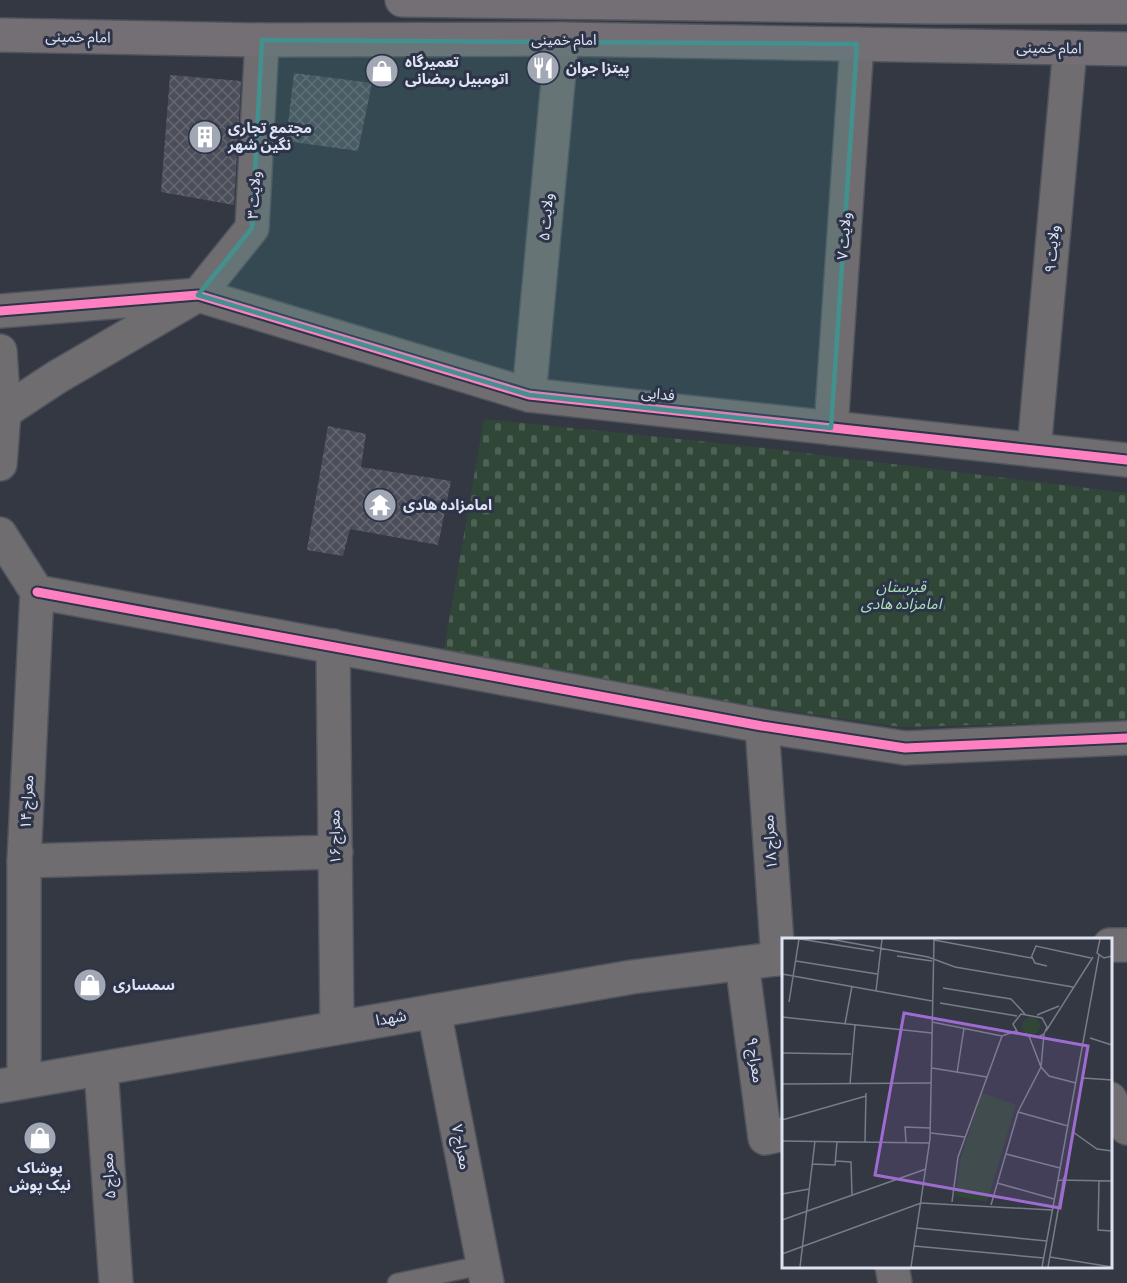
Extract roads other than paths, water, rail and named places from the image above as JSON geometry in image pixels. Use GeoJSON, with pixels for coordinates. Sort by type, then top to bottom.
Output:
{"type":"FeatureCollection","features":[{"type":"Feature","properties":{"kind":"main road"},"geometry":{"type":"LineString","coordinates":[[402,0],[1127,7]]}},
{"type":"Feature","properties":{"kind":"main road"},"geometry":{"type":"LineString","coordinates":[[933,4],[938,46]]}},
{"type":"Feature","properties":{"kind":"main road","name":"امام خمینی"},"geometry":{"type":"LineString","coordinates":[[0,35],[262,40],[562,39],[1127,49]]}},
{"type":"Feature","properties":{"kind":"street","name":"ولایت ۵"},"geometry":{"type":"LineString","coordinates":[[529,395],[562,39]]}},
{"type":"Feature","properties":{"kind":"street","name":"ولایت ۳"},"geometry":{"type":"LineString","coordinates":[[198,296],[252,228],[262,40]]}},
{"type":"Feature","properties":{"kind":"street","name":"ولایت ۷"},"geometry":{"type":"LineString","coordinates":[[831,428],[857,44]]}},
{"type":"Feature","properties":{"kind":"street","name":"ولایت ۹"},"geometry":{"type":"LineString","coordinates":[[1034,450],[1070,48]]}},
{"type":"Feature","properties":{"kind":"street","name":"فدایی"},"geometry":{"type":"LineString","coordinates":[[198,296],[529,395],[1127,460]]}},
{"type":"Feature","properties":{"kind":"street"},"geometry":{"type":"LineString","coordinates":[[0,311],[198,296]]}},
{"type":"Feature","properties":{"kind":"street"},"geometry":{"type":"LineString","coordinates":[[4,412],[57,377],[198,296]]}},
{"type":"Feature","properties":{"kind":"street"},"geometry":{"type":"LineString","coordinates":[[0,351],[4,412],[0,464]]}},
{"type":"Feature","properties":{"kind":"street"},"geometry":{"type":"LineString","coordinates":[[0,534],[37,592],[762,726],[905,748],[1127,738]]}},
{"type":"Feature","properties":{"kind":"street","name":"معراج ۱۴"},"geometry":{"type":"LineString","coordinates":[[12,1084],[37,592]]}},
{"type":"Feature","properties":{"kind":"street","name":"معراج ۱۶"},"geometry":{"type":"LineString","coordinates":[[333,646],[337,1028]]}},
{"type":"Feature","properties":{"kind":"street","name":"معراج ۱۸"},"geometry":{"type":"LineString","coordinates":[[762,726],[781,958]]}},
{"type":"Feature","properties":{"kind":"street"},"geometry":{"type":"LineString","coordinates":[[24,861],[336,852]]}},
{"type":"Feature","properties":{"kind":"street","name":"شهدا"},"geometry":{"type":"LineString","coordinates":[[12,1084],[632,977],[781,958]]}},
{"type":"Feature","properties":{"kind":"street","name":"معراج ۹"},"geometry":{"type":"LineString","coordinates":[[742,963],[765,1138],[782,1134]]}},
{"type":"Feature","properties":{"kind":"street","name":"معراج ۷"},"geometry":{"type":"LineString","coordinates":[[434,1011],[485,1274]]}},
{"type":"Feature","properties":{"kind":"street","name":"معراج ۵"},"geometry":{"type":"LineString","coordinates":[[102,1069],[116,1283]]}},
{"type":"Feature","properties":{"kind":"street"},"geometry":{"type":"LineString","coordinates":[[1112,1102],[1127,1128]]}},
{"type":"Feature","properties":{"kind":"street"},"geometry":{"type":"LineString","coordinates":[[892,1268],[895,1283]]}},
{"type":"Feature","properties":{"kind":"lane"},"geometry":{"type":"LineString","coordinates":[[397,1283],[485,1274]]}},
{"type":"Feature","properties":{"kind":"place","name":"پیتزا جوان"},"geometry":{"type":"Point","coordinates":[543,68]}},
{"type":"Feature","properties":{"kind":"place","name":"تعمیرگاه اتومبیل رمضانی"},"geometry":{"type":"Point","coordinates":[382,71]}},
{"type":"Feature","properties":{"kind":"place","name":"مجتمع تجاری نگین شهر"},"geometry":{"type":"Point","coordinates":[205,137]}},
{"type":"Feature","properties":{"kind":"place","name":"امامزاده هادی"},"geometry":{"type":"Point","coordinates":[380,505]}},
{"type":"Feature","properties":{"kind":"place","name":"سمساری"},"geometry":{"type":"Point","coordinates":[90,985]}},
{"type":"Feature","properties":{"kind":"place","name":"پوشاک نیک پوش"},"geometry":{"type":"Point","coordinates":[40,1138]}},
{"type":"Feature","properties":{"kind":"park label","name":"قبرستان امامزاده هادی"},"geometry":{"type":"Point","coordinates":[901,596]}}]}
